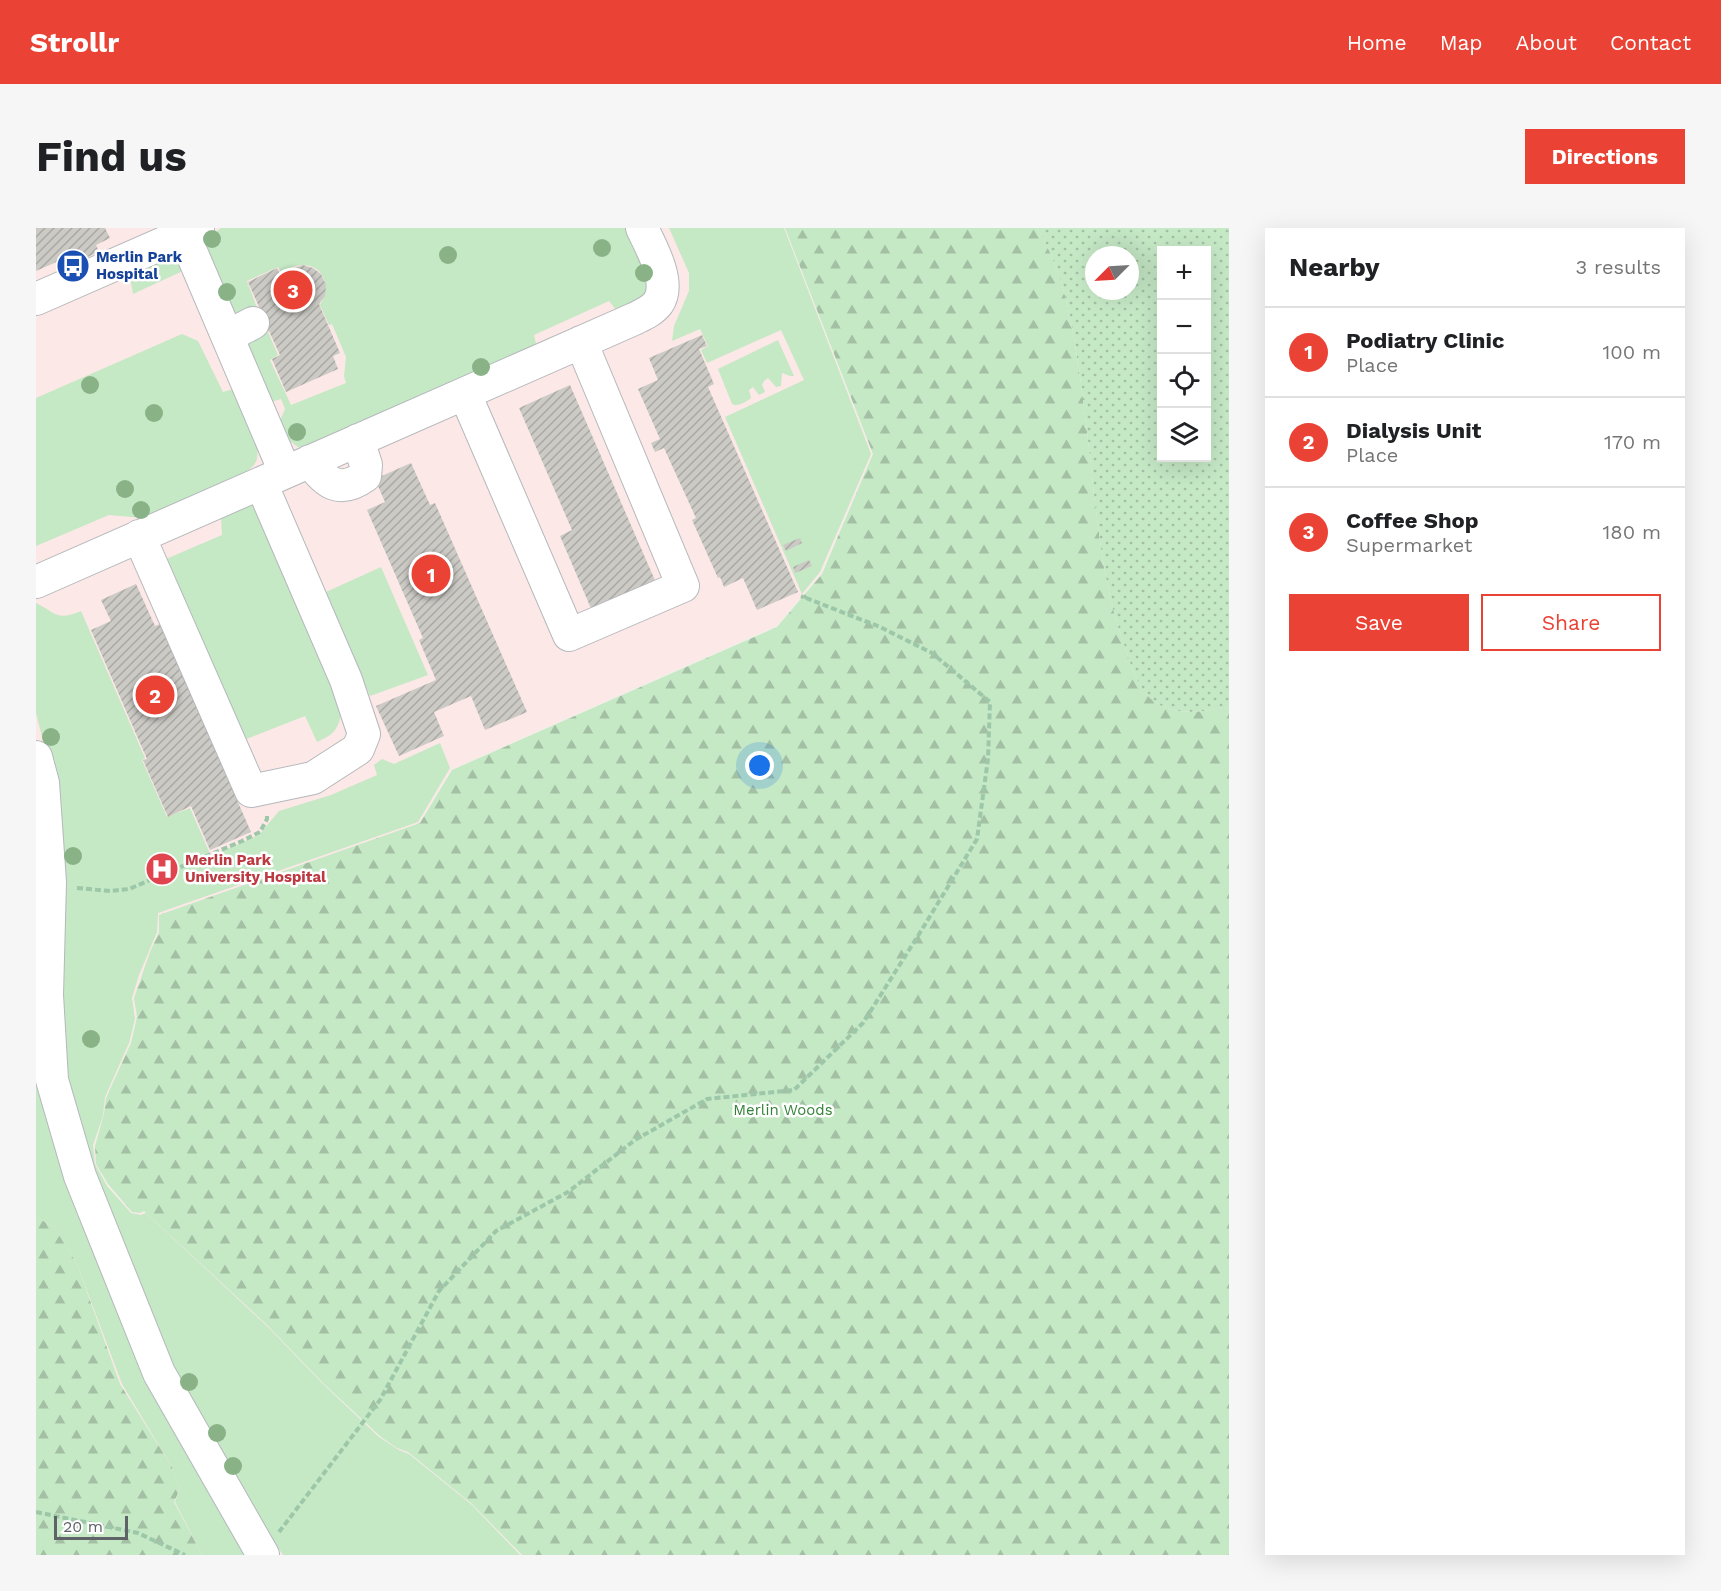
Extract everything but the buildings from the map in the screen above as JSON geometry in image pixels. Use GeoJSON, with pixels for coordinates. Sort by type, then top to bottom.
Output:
{"type":"FeatureCollection","features":[{"type":"Feature","properties":{"kind":"lane"},"geometry":{"type":"LineString","coordinates":[[36,582],[648,311],[658,303],[662,292],[662,276],[642,228]]}},
{"type":"Feature","properties":{"kind":"lane"},"geometry":{"type":"LineString","coordinates":[[36,298],[188,230],[241,330],[364,734],[358,748],[313,778],[250,791],[139,536]]}},
{"type":"Feature","properties":{"kind":"lane"},"geometry":{"type":"LineString","coordinates":[[465,394],[569,635],[683,586],[581,342]]}},
{"type":"Feature","properties":{"kind":"lane"},"geometry":{"type":"LineString","coordinates":[[36,757],[42,783],[50,882],[47,995],[52,1080],[80,1176],[159,1373],[263,1555]]}},
{"type":"Feature","properties":{"kind":"path"},"geometry":{"type":"LineString","coordinates":[[263,1555],[380,1400],[439,1290],[496,1231],[568,1192],[635,1140],[707,1099],[794,1090],[863,1023],[977,839],[988,759],[990,702],[932,653],[880,627],[801,596]]}},
{"type":"Feature","properties":{"kind":"path"},"geometry":{"type":"LineString","coordinates":[[50,882],[75,888],[110,891],[129,889],[153,880],[260,832],[267,819],[267,788]]}},
{"type":"Feature","properties":{"kind":"path"},"geometry":{"type":"LineString","coordinates":[[36,1512],[138,1533],[185,1555]]}},
{"type":"Feature","properties":{"kind":"shaded area","name":"Merlin Park University Hospital"},"geometry":{"type":"Polygon","coordinates":[[[36,228],[784,228],[872,454],[821,573],[776,626],[452,769],[419,823],[159,915],[158,932],[133,998],[136,1017],[130,1043],[106,1097],[104,1114],[94,1146],[96,1163],[107,1185],[131,1212],[140,1214],[145,1212],[268,1326],[321,1383],[381,1438],[408,1453],[471,1504],[521,1555],[202,1555],[175,1502],[180,1490],[172,1467],[120,1383],[77,1264],[55,1228],[36,1217],[36,228]]]}},
{"type":"Feature","properties":{"kind":"green space"},"geometry":{"type":"Polygon","coordinates":[[[221,228],[633,228],[652,289],[621,316],[609,301],[534,335],[538,353],[304,450],[289,440],[278,425],[285,409],[281,399],[268,403],[247,350],[251,340],[268,332],[278,355],[270,360],[291,405],[346,383],[344,376],[346,357],[332,324],[329,325],[320,305],[325,292],[324,279],[317,269],[311,266],[298,265],[281,272],[278,267],[247,281],[257,308],[253,313],[236,317],[205,249],[209,237],[221,228]]]}},
{"type":"Feature","properties":{"kind":"green space"},"geometry":{"type":"Polygon","coordinates":[[[669,228],[784,228],[871,454],[820,572],[802,594],[725,417],[804,380],[781,330],[707,363],[701,350],[708,346],[700,329],[672,341],[674,326],[689,291],[689,273],[669,228]]]}},
{"type":"Feature","properties":{"kind":"green space","name":"Merlin Woods"},"geometry":{"type":"Polygon","coordinates":[[[785,228],[1037,228],[1047,245],[1066,299],[1080,376],[1104,568],[1117,623],[1133,670],[1147,695],[1165,707],[1186,712],[1229,707],[1229,1555],[522,1555],[472,1504],[408,1452],[397,1448],[381,1437],[323,1383],[268,1326],[144,1211],[132,1212],[108,1184],[96,1164],[95,1146],[106,1098],[131,1043],[137,1017],[134,998],[159,932],[159,915],[420,823],[452,770],[777,627],[822,574],[873,454],[785,228]]]}},
{"type":"Feature","properties":{"kind":"green space"},"geometry":{"type":"Polygon","coordinates":[[[1037,228],[1229,228],[1229,707],[1186,712],[1165,707],[1147,695],[1133,670],[1117,623],[1104,568],[1080,376],[1066,299],[1054,263],[1037,228]]]}},
{"type":"Feature","properties":{"kind":"green space"},"geometry":{"type":"Polygon","coordinates":[[[163,257],[178,261],[187,269],[133,294],[129,270],[163,257]]]}},
{"type":"Feature","properties":{"kind":"green space"},"geometry":{"type":"Polygon","coordinates":[[[182,334],[198,341],[223,392],[233,389],[250,423],[256,442],[257,458],[254,465],[244,473],[143,518],[109,515],[36,546],[36,398],[182,334]]]}},
{"type":"Feature","properties":{"kind":"green space"},"geometry":{"type":"Polygon","coordinates":[[[778,340],[794,376],[782,373],[781,386],[776,387],[768,378],[762,385],[765,392],[759,395],[753,387],[749,390],[751,398],[739,404],[732,404],[718,369],[778,340]]]}},
{"type":"Feature","properties":{"kind":"green space"},"geometry":{"type":"Polygon","coordinates":[[[248,501],[260,504],[342,711],[335,730],[317,742],[305,716],[241,741],[166,559],[222,535],[221,517],[248,501]]]}},
{"type":"Feature","properties":{"kind":"green space"},"geometry":{"type":"Polygon","coordinates":[[[381,567],[428,675],[370,696],[326,592],[381,567]]]}},
{"type":"Feature","properties":{"kind":"green space"},"geometry":{"type":"Polygon","coordinates":[[[36,603],[62,616],[81,611],[145,758],[142,760],[167,817],[190,808],[211,856],[259,835],[279,811],[331,795],[377,775],[374,765],[382,759],[394,764],[440,743],[450,768],[418,822],[158,913],[157,932],[132,998],[135,1019],[129,1043],[105,1097],[103,1116],[93,1145],[95,1164],[107,1186],[131,1213],[141,1215],[146,1213],[270,1329],[379,1437],[409,1454],[472,1505],[520,1555],[283,1555],[245,1502],[187,1396],[92,1182],[66,1089],[52,776],[36,713],[36,603]]]}},
{"type":"Feature","properties":{"kind":"green space"},"geometry":{"type":"Polygon","coordinates":[[[36,1020],[40,1072],[254,1555],[202,1555],[175,1502],[180,1489],[172,1467],[122,1384],[77,1264],[54,1227],[36,1217],[36,1020]]]}},
{"type":"Feature","properties":{"kind":"green space"},"geometry":{"type":"Polygon","coordinates":[[[36,1217],[54,1227],[77,1264],[120,1384],[172,1467],[180,1489],[174,1502],[202,1555],[36,1555],[36,1217]]]}},
{"type":"Feature","properties":{"kind":"place","name":"Merlin Park Hospital"},"geometry":{"type":"Point","coordinates":[73,266]}},
{"type":"Feature","properties":{"kind":"place","name":"Coffee Shop"},"geometry":{"type":"Point","coordinates":[293,290]}},
{"type":"Feature","properties":{"kind":"place","name":"Podiatry Clinic"},"geometry":{"type":"Point","coordinates":[431,574]}},
{"type":"Feature","properties":{"kind":"place","name":"Dialysis Unit"},"geometry":{"type":"Point","coordinates":[155,695]}},
{"type":"Feature","properties":{"kind":"place","name":"Merlin Park University Hospital"},"geometry":{"type":"Point","coordinates":[162,869]}}]}
